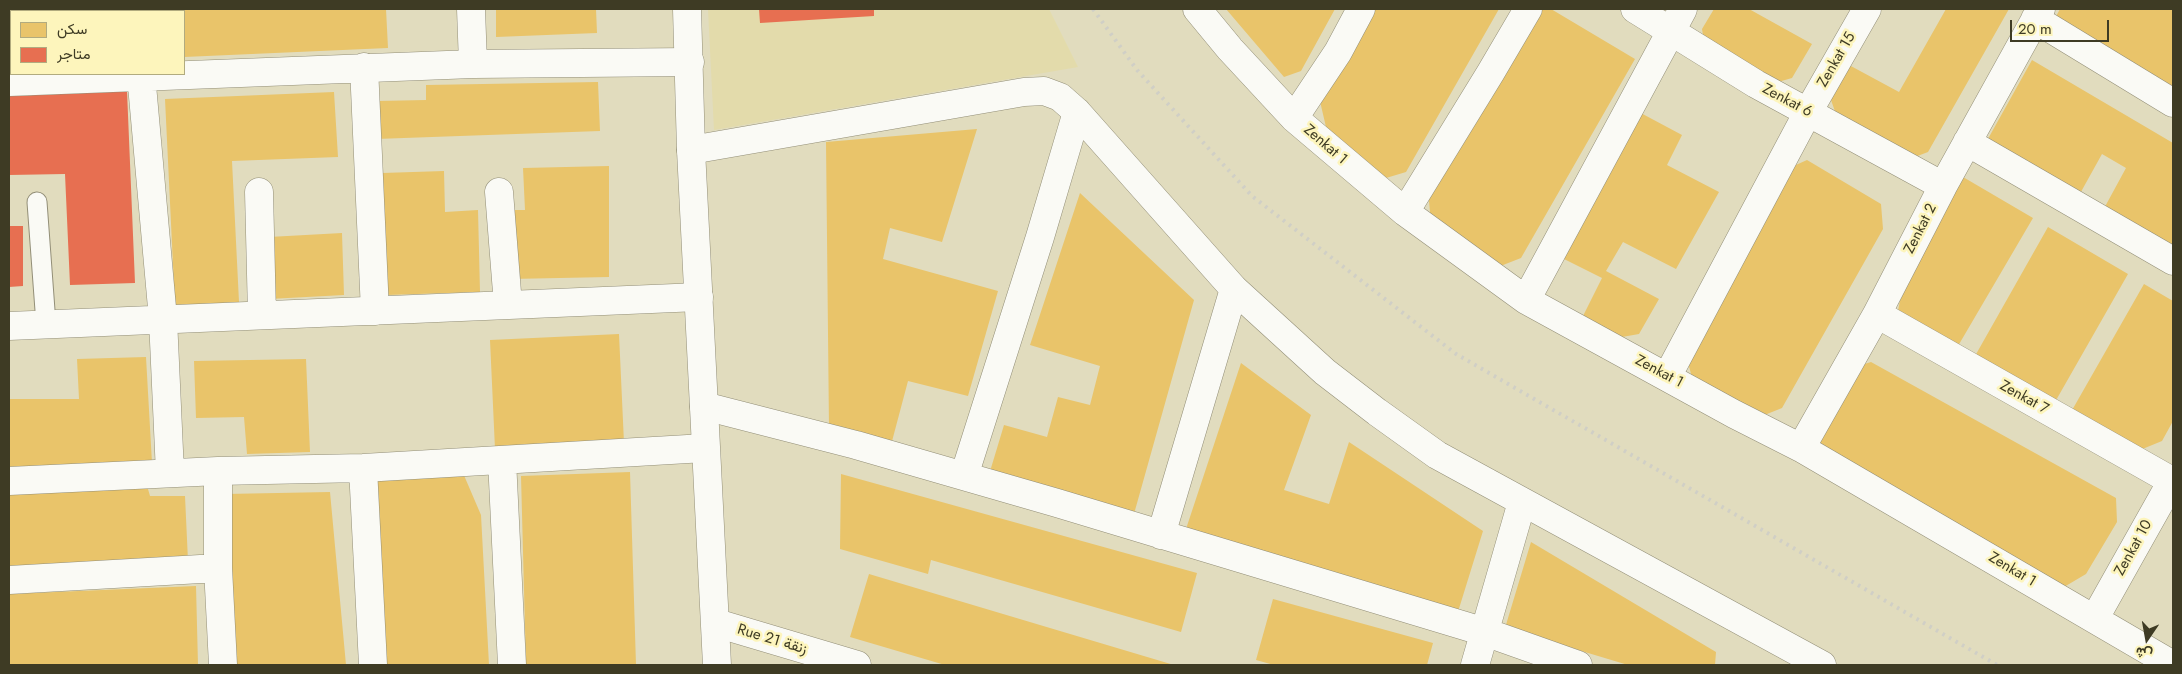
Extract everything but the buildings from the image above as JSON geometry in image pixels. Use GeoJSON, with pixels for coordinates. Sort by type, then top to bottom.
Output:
{"type":"FeatureCollection","features":[{"type":"Feature","properties":{"kind":"street"},"geometry":{"type":"LineString","coordinates":[[471,9],[473,64]]}},
{"type":"Feature","properties":{"kind":"street"},"geometry":{"type":"LineString","coordinates":[[687,9],[691,150],[717,665]]}},
{"type":"Feature","properties":{"kind":"street","name":"Zenkat 1"},"geometry":{"type":"LineString","coordinates":[[1198,9],[1230,49],[1294,118],[1405,212],[1526,300],[1801,448],[2173,664]]}},
{"type":"Feature","properties":{"kind":"street"},"geometry":{"type":"LineString","coordinates":[[1294,118],[1338,52],[1361,9]]}},
{"type":"Feature","properties":{"kind":"street"},"geometry":{"type":"LineString","coordinates":[[1405,212],[1492,72],[1528,9]]}},
{"type":"Feature","properties":{"kind":"street","name":"Zenkat 6"},"geometry":{"type":"LineString","coordinates":[[1635,9],[1676,20],[1756,84],[1943,186]]}},
{"type":"Feature","properties":{"kind":"street","name":"Zenkat 15"},"geometry":{"type":"LineString","coordinates":[[1667,377],[1808,112],[1867,9]]}},
{"type":"Feature","properties":{"kind":"street"},"geometry":{"type":"LineString","coordinates":[[2038,14],[2173,102]]}},
{"type":"Feature","properties":{"kind":"street","name":"Zenkat 2"},"geometry":{"type":"LineString","coordinates":[[1801,448],[1877,314],[1943,186],[2038,14]]}},
{"type":"Feature","properties":{"kind":"street"},"geometry":{"type":"LineString","coordinates":[[1526,300],[1676,20]]}},
{"type":"Feature","properties":{"kind":"street"},"geometry":{"type":"LineString","coordinates":[[185,73],[473,64],[690,62]]}},
{"type":"Feature","properties":{"kind":"street"},"geometry":{"type":"LineString","coordinates":[[364,67],[375,311]]}},
{"type":"Feature","properties":{"kind":"street"},"geometry":{"type":"LineString","coordinates":[[9,82],[141,75],[163,319],[170,473]]}},
{"type":"Feature","properties":{"kind":"street"},"geometry":{"type":"LineString","coordinates":[[691,150],[1024,92],[1044,92],[1060,96],[1077,112],[1234,289],[1325,372],[1377,412],[1437,455],[1822,665]]}},
{"type":"Feature","properties":{"kind":"street"},"geometry":{"type":"LineString","coordinates":[[964,476],[1040,237],[1077,112]]}},
{"type":"Feature","properties":{"kind":"street"},"geometry":{"type":"LineString","coordinates":[[1967,142],[2173,261]]}},
{"type":"Feature","properties":{"kind":"street"},"geometry":{"type":"LineString","coordinates":[[259,192],[262,315]]}},
{"type":"Feature","properties":{"kind":"street"},"geometry":{"type":"LineString","coordinates":[[499,192],[508,305]]}},
{"type":"Feature","properties":{"kind":"street"},"geometry":{"type":"LineString","coordinates":[[1161,535],[1234,289]]}},
{"type":"Feature","properties":{"kind":"street"},"geometry":{"type":"LineString","coordinates":[[9,326],[699,297]]}},
{"type":"Feature","properties":{"kind":"street","name":"Zenkat 7"},"geometry":{"type":"LineString","coordinates":[[1877,314],[2173,480]]}},
{"type":"Feature","properties":{"kind":"street"},"geometry":{"type":"LineString","coordinates":[[704,406],[964,476],[1484,632],[1578,665]]}},
{"type":"Feature","properties":{"kind":"street"},"geometry":{"type":"LineString","coordinates":[[9,481],[218,471],[363,468],[705,448]]}},
{"type":"Feature","properties":{"kind":"street"},"geometry":{"type":"LineString","coordinates":[[502,460],[512,665]]}},
{"type":"Feature","properties":{"kind":"street"},"geometry":{"type":"LineString","coordinates":[[363,468],[373,665]]}},
{"type":"Feature","properties":{"kind":"street"},"geometry":{"type":"LineString","coordinates":[[218,471],[218,568],[223,665]]}},
{"type":"Feature","properties":{"kind":"street","name":"Zenkat 10"},"geometry":{"type":"LineString","coordinates":[[2095,618],[2173,480]]}},
{"type":"Feature","properties":{"kind":"street"},"geometry":{"type":"LineString","coordinates":[[1474,665],[1522,502]]}},
{"type":"Feature","properties":{"kind":"street"},"geometry":{"type":"LineString","coordinates":[[9,580],[218,568]]}},
{"type":"Feature","properties":{"kind":"street","name":"Rue 21 زنقة"},"geometry":{"type":"LineString","coordinates":[[716,623],[857,665]]}},
{"type":"Feature","properties":{"kind":"lane"},"geometry":{"type":"LineString","coordinates":[[37,202],[46,324]]}},
{"type":"Feature","properties":{"kind":"shaded area"},"geometry":{"type":"Polygon","coordinates":[[[708,9],[1049,9],[1078,67],[714,130],[708,9]]]}},
{"type":"Feature","properties":{"kind":"railway"},"geometry":{"type":"LineString","coordinates":[[1093,9],[1137,70],[1252,196],[1456,354],[1997,665]]}}]}
